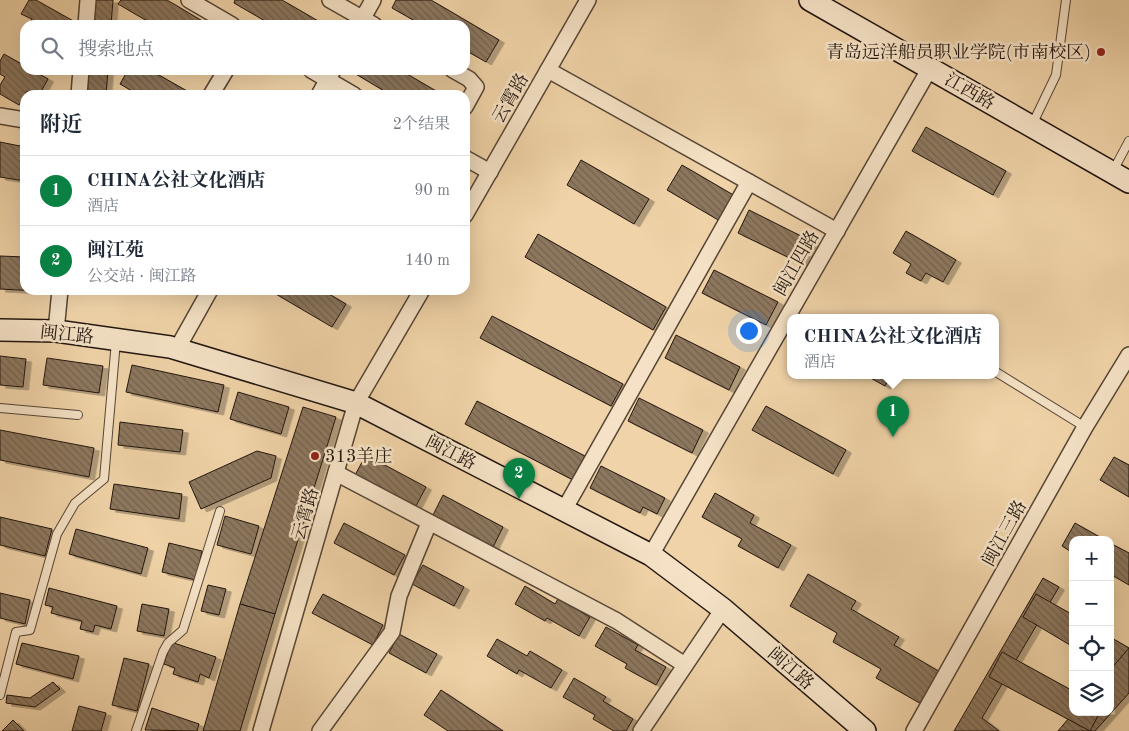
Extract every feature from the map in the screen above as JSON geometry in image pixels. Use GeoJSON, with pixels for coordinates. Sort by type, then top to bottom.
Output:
{"type":"FeatureCollection","features":[{"type":"Feature","properties":{"kind":"street"},"geometry":{"type":"LineString","coordinates":[[86,20],[88,0]]}},
{"type":"Feature","properties":{"kind":"street"},"geometry":{"type":"LineString","coordinates":[[330,0],[360,20]]}},
{"type":"Feature","properties":{"kind":"street"},"geometry":{"type":"LineString","coordinates":[[366,20],[373,0]]}},
{"type":"Feature","properties":{"kind":"street","name":"云霄路"},"geometry":{"type":"LineString","coordinates":[[470,206],[588,0]]}},
{"type":"Feature","properties":{"kind":"street","name":"江西路"},"geometry":{"type":"LineString","coordinates":[[810,0],[1121,178]]}},
{"type":"Feature","properties":{"kind":"street"},"geometry":{"type":"LineString","coordinates":[[194,1],[224,20]]}},
{"type":"Feature","properties":{"kind":"street","name":"闽江四路"},"geometry":{"type":"LineString","coordinates":[[789,314],[930,68]]}},
{"type":"Feature","properties":{"kind":"street"},"geometry":{"type":"LineString","coordinates":[[548,70],[837,231]]}},
{"type":"Feature","properties":{"kind":"street"},"geometry":{"type":"LineString","coordinates":[[79,90],[81,75]]}},
{"type":"Feature","properties":{"kind":"street"},"geometry":{"type":"LineString","coordinates":[[214,90],[223,75]]}},
{"type":"Feature","properties":{"kind":"street"},"geometry":{"type":"LineString","coordinates":[[323,90],[331,75],[348,90]]}},
{"type":"Feature","properties":{"kind":"street"},"geometry":{"type":"LineString","coordinates":[[462,75],[469,79],[476,87],[470,98]]}},
{"type":"Feature","properties":{"kind":"street"},"geometry":{"type":"LineString","coordinates":[[0,116],[20,119]]}},
{"type":"Feature","properties":{"kind":"street"},"geometry":{"type":"LineString","coordinates":[[470,161],[490,172]]}},
{"type":"Feature","properties":{"kind":"street"},"geometry":{"type":"LineString","coordinates":[[564,510],[749,182]]}},
{"type":"Feature","properties":{"kind":"street"},"geometry":{"type":"LineString","coordinates":[[56,331],[60,295]]}},
{"type":"Feature","properties":{"kind":"street"},"geometry":{"type":"LineString","coordinates":[[178,349],[207,295]]}},
{"type":"Feature","properties":{"kind":"street","name":"云霄路"},"geometry":{"type":"LineString","coordinates":[[261,731],[356,403],[419,295]]}},
{"type":"Feature","properties":{"kind":"street","name":"闽江四路"},"geometry":{"type":"LineString","coordinates":[[651,555],[787,318]]}},
{"type":"Feature","properties":{"kind":"street","name":"闽江路"},"geometry":{"type":"LineString","coordinates":[[0,330],[56,331],[178,349],[356,403],[651,555],[723,609],[865,731]]}},
{"type":"Feature","properties":{"kind":"street","name":"闽江三路"},"geometry":{"type":"LineString","coordinates":[[914,731],[1085,427],[1129,355]]}},
{"type":"Feature","properties":{"kind":"street"},"geometry":{"type":"LineString","coordinates":[[336,473],[617,621],[685,665]]}},
{"type":"Feature","properties":{"kind":"street"},"geometry":{"type":"LineString","coordinates":[[320,731],[392,632],[399,596],[429,523]]}},
{"type":"Feature","properties":{"kind":"street"},"geometry":{"type":"LineString","coordinates":[[641,731],[723,609]]}},
{"type":"Feature","properties":{"kind":"lane"},"geometry":{"type":"LineString","coordinates":[[1031,126],[1056,75],[1066,0]]}},
{"type":"Feature","properties":{"kind":"lane"},"geometry":{"type":"LineString","coordinates":[[1121,178],[1129,141]]}},
{"type":"Feature","properties":{"kind":"lane"},"geometry":{"type":"LineString","coordinates":[[0,695],[16,632],[30,630],[57,534],[75,502],[104,479],[116,339]]}},
{"type":"Feature","properties":{"kind":"lane"},"geometry":{"type":"LineString","coordinates":[[999,374],[1085,427]]}},
{"type":"Feature","properties":{"kind":"lane"},"geometry":{"type":"LineString","coordinates":[[0,408],[78,415]]}},
{"type":"Feature","properties":{"kind":"lane"},"geometry":{"type":"LineString","coordinates":[[136,731],[163,652],[168,643],[183,630],[220,511]]}},
{"type":"Feature","properties":{"kind":"building"},"geometry":{"type":"Polygon","coordinates":[[[29,0],[36,0],[71,20],[32,20],[21,14],[29,0]]]}},
{"type":"Feature","properties":{"kind":"building"},"geometry":{"type":"Polygon","coordinates":[[[82,0],[113,0],[111,20],[80,20],[82,0]]]}},
{"type":"Feature","properties":{"kind":"building"},"geometry":{"type":"Polygon","coordinates":[[[121,0],[167,0],[201,20],[145,20],[118,4],[121,0]]]}},
{"type":"Feature","properties":{"kind":"building"},"geometry":{"type":"Polygon","coordinates":[[[235,0],[282,0],[316,20],[263,20],[234,3],[235,0]]]}},
{"type":"Feature","properties":{"kind":"building"},"geometry":{"type":"Polygon","coordinates":[[[396,0],[431,0],[465,20],[413,20],[392,8],[396,0]]]}},
{"type":"Feature","properties":{"kind":"building"},"geometry":{"type":"Polygon","coordinates":[[[470,23],[499,40],[486,62],[470,53],[470,23]]]}},
{"type":"Feature","properties":{"kind":"building"},"geometry":{"type":"Polygon","coordinates":[[[4,54],[20,63],[20,75],[41,75],[48,79],[42,90],[20,90],[19,105],[0,94],[0,85],[5,77],[0,74],[0,61],[4,54]]]}},
{"type":"Feature","properties":{"kind":"building"},"geometry":{"type":"Polygon","coordinates":[[[75,75],[108,75],[106,90],[73,90],[75,75]]]}},
{"type":"Feature","properties":{"kind":"building"},"geometry":{"type":"Polygon","coordinates":[[[125,75],[159,75],[185,90],[130,90],[120,84],[125,75]]]}},
{"type":"Feature","properties":{"kind":"building"},"geometry":{"type":"Polygon","coordinates":[[[357,75],[409,75],[434,90],[383,90],[357,75]]]}},
{"type":"Feature","properties":{"kind":"building"},"geometry":{"type":"Polygon","coordinates":[[[926,127],[1006,171],[993,195],[912,151],[926,127]]]}},
{"type":"Feature","properties":{"kind":"building"},"geometry":{"type":"Polygon","coordinates":[[[0,142],[20,146],[20,180],[0,177],[0,142]]]}},
{"type":"Feature","properties":{"kind":"building"},"geometry":{"type":"Polygon","coordinates":[[[581,160],[649,199],[634,224],[567,185],[581,160]]]}},
{"type":"Feature","properties":{"kind":"building"},"geometry":{"type":"Polygon","coordinates":[[[682,165],[735,196],[720,221],[667,190],[682,165]]]}},
{"type":"Feature","properties":{"kind":"building"},"geometry":{"type":"Polygon","coordinates":[[[749,210],[813,242],[802,264],[738,233],[749,210]]]}},
{"type":"Feature","properties":{"kind":"building"},"geometry":{"type":"Polygon","coordinates":[[[906,231],[956,260],[943,282],[926,273],[921,281],[906,273],[911,264],[893,253],[906,231]]]}},
{"type":"Feature","properties":{"kind":"building"},"geometry":{"type":"Polygon","coordinates":[[[538,234],[666,307],[653,330],[525,257],[538,234]]]}},
{"type":"Feature","properties":{"kind":"building"},"geometry":{"type":"Polygon","coordinates":[[[0,256],[20,257],[20,290],[0,289],[0,256]]]}},
{"type":"Feature","properties":{"kind":"building"},"geometry":{"type":"Polygon","coordinates":[[[714,270],[778,302],[766,325],[702,293],[714,270]]]}},
{"type":"Feature","properties":{"kind":"building"},"geometry":{"type":"Polygon","coordinates":[[[278,295],[331,295],[346,304],[332,327],[278,295]]]}},
{"type":"Feature","properties":{"kind":"building"},"geometry":{"type":"Polygon","coordinates":[[[492,316],[623,384],[611,406],[480,338],[492,316]]]}},
{"type":"Feature","properties":{"kind":"building"},"geometry":{"type":"Polygon","coordinates":[[[676,335],[740,367],[729,390],[665,358],[676,335]]]}},
{"type":"Feature","properties":{"kind":"building"},"geometry":{"type":"Polygon","coordinates":[[[0,356],[26,359],[23,387],[0,385],[0,356]]]}},
{"type":"Feature","properties":{"kind":"building"},"geometry":{"type":"Polygon","coordinates":[[[47,358],[103,366],[99,393],[43,385],[47,358]]]}},
{"type":"Feature","properties":{"kind":"building"},"geometry":{"type":"Polygon","coordinates":[[[132,365],[224,385],[218,412],[126,392],[132,365]]]}},
{"type":"Feature","properties":{"kind":"building"},"geometry":{"type":"Polygon","coordinates":[[[872,379],[888,379],[885,386],[872,379]]]}},
{"type":"Feature","properties":{"kind":"building"},"geometry":{"type":"Polygon","coordinates":[[[238,392],[289,407],[281,434],[230,419],[238,392]]]}},
{"type":"Feature","properties":{"kind":"building"},"geometry":{"type":"Polygon","coordinates":[[[639,398],[703,430],[692,453],[628,421],[639,398]]]}},
{"type":"Feature","properties":{"kind":"building"},"geometry":{"type":"Polygon","coordinates":[[[477,401],[585,456],[573,480],[465,424],[477,401]]]}},
{"type":"Feature","properties":{"kind":"building"},"geometry":{"type":"Polygon","coordinates":[[[766,406],[846,450],[833,474],[752,430],[766,406]]]}},
{"type":"Feature","properties":{"kind":"building"},"geometry":{"type":"Polygon","coordinates":[[[303,407],[336,417],[275,614],[240,604],[303,407]]]}},
{"type":"Feature","properties":{"kind":"building"},"geometry":{"type":"Polygon","coordinates":[[[120,422],[183,430],[180,452],[118,445],[120,422]]]}},
{"type":"Feature","properties":{"kind":"building"},"geometry":{"type":"Polygon","coordinates":[[[0,430],[94,448],[89,477],[0,460],[0,430]]]}},
{"type":"Feature","properties":{"kind":"building"},"geometry":{"type":"Polygon","coordinates":[[[257,451],[276,456],[271,478],[201,509],[189,482],[257,451]]]}},
{"type":"Feature","properties":{"kind":"building"},"geometry":{"type":"Polygon","coordinates":[[[366,455],[426,487],[416,506],[355,475],[366,455]]]}},
{"type":"Feature","properties":{"kind":"building"},"geometry":{"type":"Polygon","coordinates":[[[1114,457],[1129,465],[1129,497],[1100,480],[1114,457]]]}},
{"type":"Feature","properties":{"kind":"building"},"geometry":{"type":"Polygon","coordinates":[[[601,466],[665,498],[657,514],[643,507],[640,513],[590,488],[601,466]]]}},
{"type":"Feature","properties":{"kind":"building"},"geometry":{"type":"Polygon","coordinates":[[[114,484],[182,494],[179,519],[110,509],[114,484]]]}},
{"type":"Feature","properties":{"kind":"building"},"geometry":{"type":"Polygon","coordinates":[[[715,493],[754,515],[750,523],[791,545],[778,568],[738,546],[742,539],[702,517],[715,493]]]}},
{"type":"Feature","properties":{"kind":"building"},"geometry":{"type":"Polygon","coordinates":[[[443,495],[503,527],[493,547],[433,515],[443,495]]]}},
{"type":"Feature","properties":{"kind":"building"},"geometry":{"type":"Polygon","coordinates":[[[225,516],[259,526],[251,554],[217,545],[225,516]]]}},
{"type":"Feature","properties":{"kind":"building"},"geometry":{"type":"Polygon","coordinates":[[[0,517],[52,529],[45,556],[0,545],[0,517]]]}},
{"type":"Feature","properties":{"kind":"building"},"geometry":{"type":"Polygon","coordinates":[[[344,523],[405,555],[394,575],[334,543],[344,523]]]}},
{"type":"Feature","properties":{"kind":"building"},"geometry":{"type":"Polygon","coordinates":[[[1075,523],[1098,536],[1069,536],[1069,550],[1062,546],[1075,523]]]}},
{"type":"Feature","properties":{"kind":"building"},"geometry":{"type":"Polygon","coordinates":[[[76,529],[148,548],[141,574],[69,554],[76,529]]]}},
{"type":"Feature","properties":{"kind":"building"},"geometry":{"type":"Polygon","coordinates":[[[169,543],[202,551],[196,580],[162,572],[169,543]]]}},
{"type":"Feature","properties":{"kind":"building"},"geometry":{"type":"Polygon","coordinates":[[[1114,545],[1129,553],[1129,585],[1114,576],[1114,545]]]}},
{"type":"Feature","properties":{"kind":"building"},"geometry":{"type":"Polygon","coordinates":[[[423,565],[464,587],[454,606],[412,584],[423,565]]]}},
{"type":"Feature","properties":{"kind":"building"},"geometry":{"type":"Polygon","coordinates":[[[808,574],[856,601],[851,609],[899,637],[894,645],[942,673],[923,705],[876,678],[881,669],[833,642],[837,633],[790,606],[808,574]]]}},
{"type":"Feature","properties":{"kind":"building"},"geometry":{"type":"Polygon","coordinates":[[[1043,578],[1059,587],[982,718],[999,731],[954,731],[1043,578]]]}},
{"type":"Feature","properties":{"kind":"building"},"geometry":{"type":"Polygon","coordinates":[[[208,585],[226,589],[219,615],[201,611],[208,585]]]}},
{"type":"Feature","properties":{"kind":"building"},"geometry":{"type":"Polygon","coordinates":[[[525,586],[555,604],[558,599],[590,617],[579,636],[547,618],[545,621],[515,604],[525,586]]]}},
{"type":"Feature","properties":{"kind":"building"},"geometry":{"type":"Polygon","coordinates":[[[49,588],[117,606],[111,629],[95,625],[93,632],[80,629],[82,621],[51,613],[53,607],[45,605],[49,588]]]}},
{"type":"Feature","properties":{"kind":"building"},"geometry":{"type":"Polygon","coordinates":[[[0,593],[30,600],[25,624],[0,618],[0,593]]]}},
{"type":"Feature","properties":{"kind":"building"},"geometry":{"type":"Polygon","coordinates":[[[323,594],[383,625],[373,645],[312,613],[323,594]]]}},
{"type":"Feature","properties":{"kind":"building"},"geometry":{"type":"Polygon","coordinates":[[[1036,594],[1069,613],[1069,644],[1023,617],[1036,594]]]}},
{"type":"Feature","properties":{"kind":"building"},"geometry":{"type":"Polygon","coordinates":[[[142,604],[169,609],[164,636],[137,631],[142,604]]]}},
{"type":"Feature","properties":{"kind":"building"},"geometry":{"type":"Polygon","coordinates":[[[240,604],[275,614],[240,731],[203,731],[240,604]]]}},
{"type":"Feature","properties":{"kind":"building"},"geometry":{"type":"Polygon","coordinates":[[[606,627],[638,645],[635,650],[666,667],[656,685],[625,668],[627,664],[595,646],[606,627]]]}},
{"type":"Feature","properties":{"kind":"building"},"geometry":{"type":"Polygon","coordinates":[[[399,634],[437,654],[426,673],[389,653],[399,634]]]}},
{"type":"Feature","properties":{"kind":"building"},"geometry":{"type":"Polygon","coordinates":[[[497,639],[527,656],[530,651],[562,670],[551,688],[519,670],[517,674],[487,656],[497,639]]]}},
{"type":"Feature","properties":{"kind":"building"},"geometry":{"type":"Polygon","coordinates":[[[1114,639],[1129,648],[1129,678],[1114,670],[1114,639]]]}},
{"type":"Feature","properties":{"kind":"building"},"geometry":{"type":"Polygon","coordinates":[[[171,642],[216,657],[209,678],[200,674],[198,682],[173,674],[175,668],[164,664],[171,642]]]}},
{"type":"Feature","properties":{"kind":"building"},"geometry":{"type":"Polygon","coordinates":[[[22,643],[79,656],[73,679],[16,664],[22,643]]]}},
{"type":"Feature","properties":{"kind":"building"},"geometry":{"type":"Polygon","coordinates":[[[1129,648],[1129,693],[1114,710],[1114,671],[1114,665],[1129,648]]]}},
{"type":"Feature","properties":{"kind":"building"},"geometry":{"type":"Polygon","coordinates":[[[1002,652],[1069,689],[1069,716],[1098,716],[1090,731],[989,677],[1002,652]]]}},
{"type":"Feature","properties":{"kind":"building"},"geometry":{"type":"Polygon","coordinates":[[[124,658],[149,664],[137,711],[112,705],[124,658]]]}},
{"type":"Feature","properties":{"kind":"building"},"geometry":{"type":"Polygon","coordinates":[[[574,678],[606,697],[603,701],[633,719],[626,731],[614,731],[593,719],[595,715],[563,697],[574,678]]]}},
{"type":"Feature","properties":{"kind":"building"},"geometry":{"type":"Polygon","coordinates":[[[53,682],[60,689],[35,707],[6,703],[7,695],[30,698],[53,682]]]}},
{"type":"Feature","properties":{"kind":"building"},"geometry":{"type":"Polygon","coordinates":[[[441,690],[503,731],[448,731],[424,715],[441,690]]]}},
{"type":"Feature","properties":{"kind":"building"},"geometry":{"type":"Polygon","coordinates":[[[79,706],[106,713],[101,731],[72,731],[79,706]]]}},
{"type":"Feature","properties":{"kind":"building"},"geometry":{"type":"Polygon","coordinates":[[[152,708],[199,724],[197,731],[145,730],[152,708]]]}},
{"type":"Feature","properties":{"kind":"building"},"geometry":{"type":"Polygon","coordinates":[[[1071,716],[1108,716],[1095,731],[1058,731],[1071,716]]]}},
{"type":"Feature","properties":{"kind":"building"},"geometry":{"type":"Polygon","coordinates":[[[13,720],[24,731],[2,731],[13,720]]]}},
{"type":"Feature","properties":{"kind":"place","name":"青岛远洋船员职业学院(市南校区)"},"geometry":{"type":"Point","coordinates":[1101,52]}},
{"type":"Feature","properties":{"kind":"place","name":"CHINA公社文化酒店"},"geometry":{"type":"Point","coordinates":[893,437]}},
{"type":"Feature","properties":{"kind":"place","name":"313羊庄"},"geometry":{"type":"Point","coordinates":[315,456]}},
{"type":"Feature","properties":{"kind":"place","name":"闽江苑"},"geometry":{"type":"Point","coordinates":[519,499]}}]}
